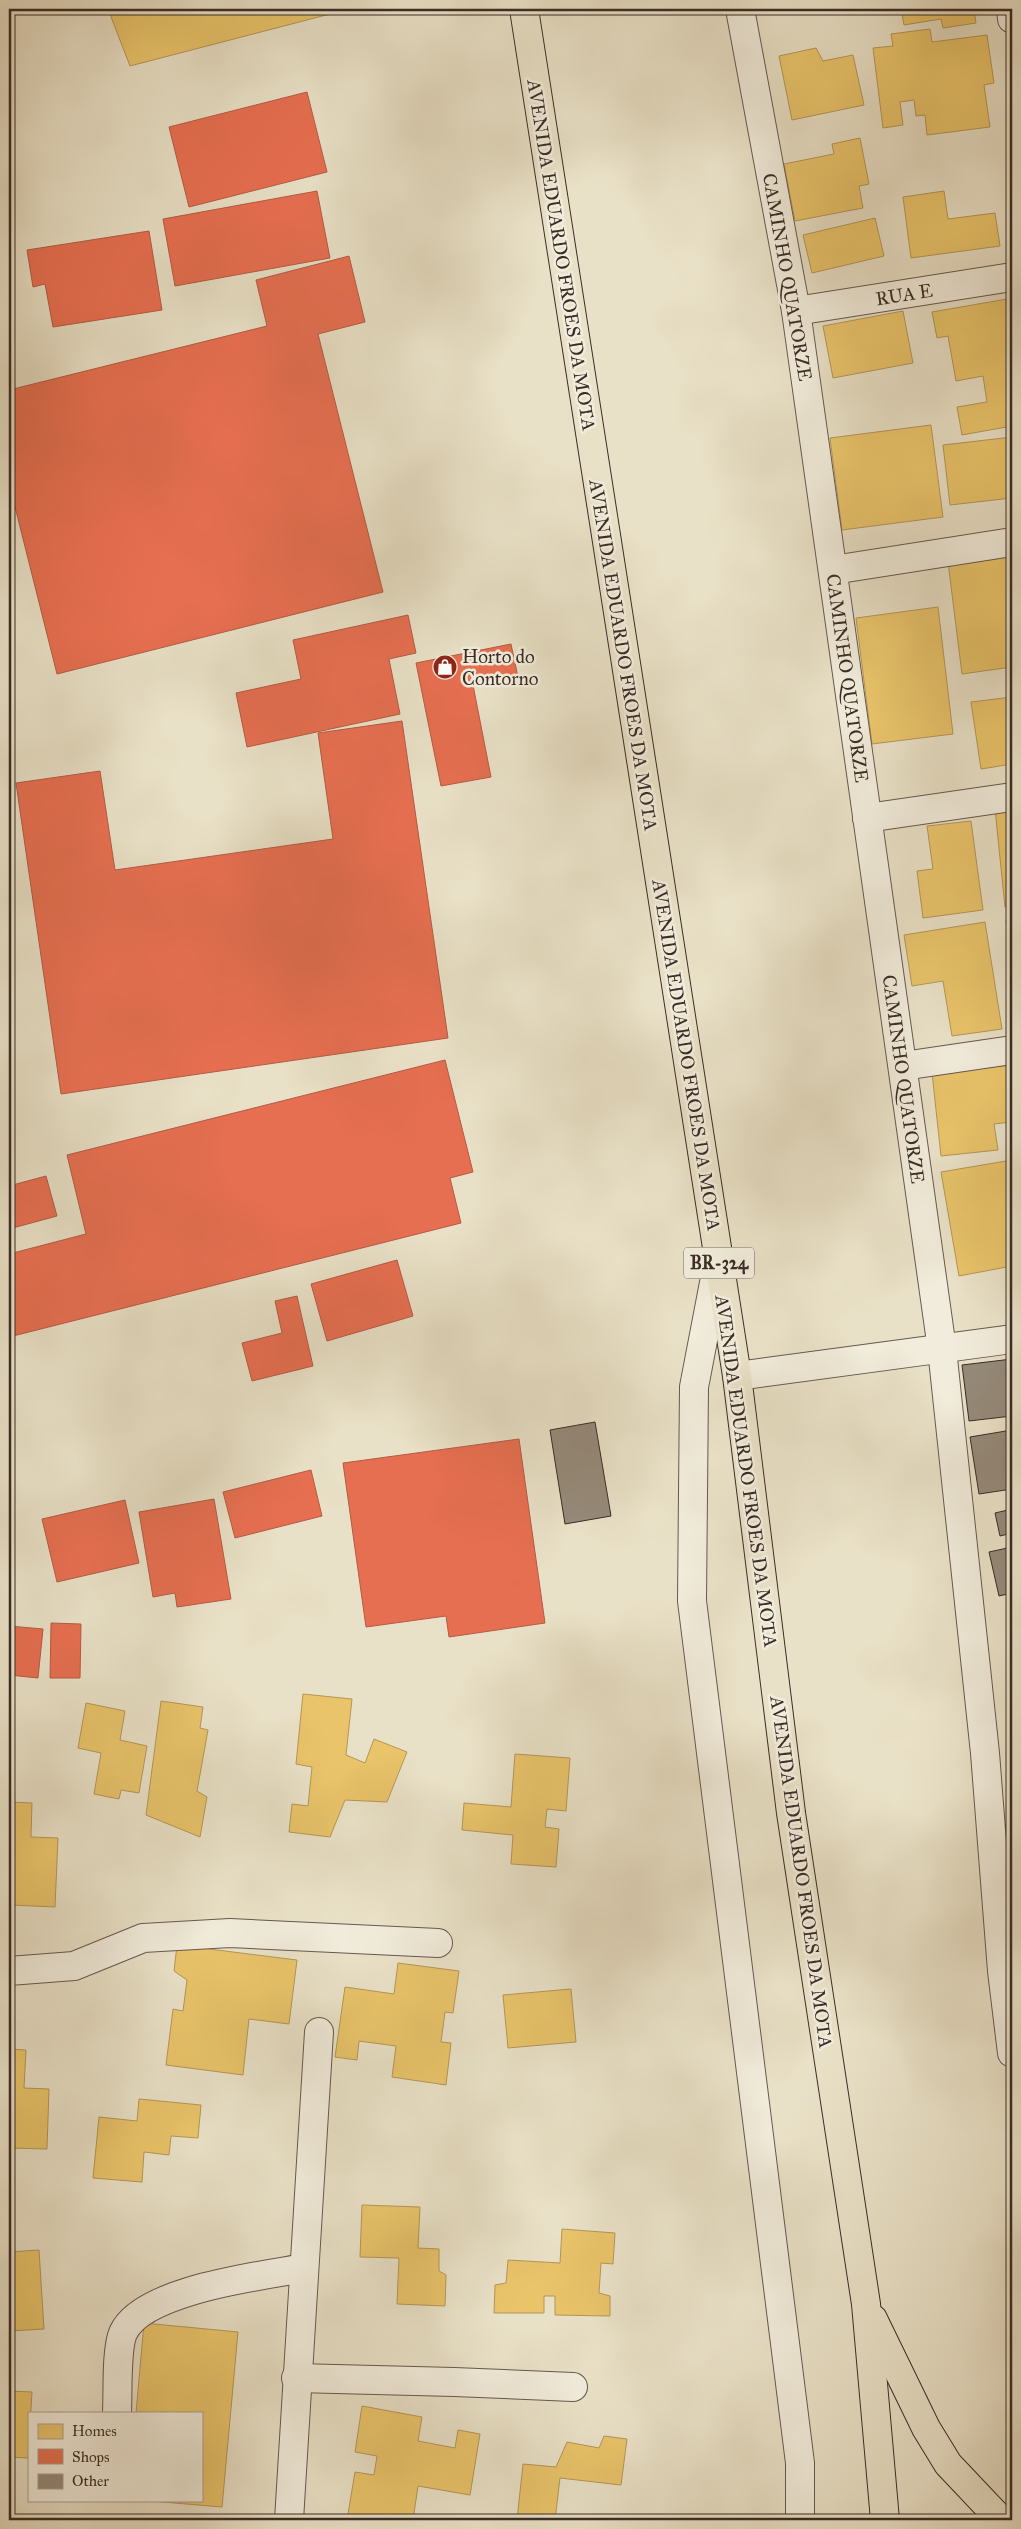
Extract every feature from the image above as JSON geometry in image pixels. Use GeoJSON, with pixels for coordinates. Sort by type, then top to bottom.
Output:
{"type":"FeatureCollection","features":[{"type":"Feature","properties":{"kind":"highway","name":"AVENIDA EDUARDO FROES DA MOTA"},"geometry":{"type":"LineString","coordinates":[[524,9],[737,1376],[792,1813],[866,2304],[885,2520]]}},
{"type":"Feature","properties":{"kind":"highway"},"geometry":{"type":"LineString","coordinates":[[866,2304],[926,2428],[948,2464],[1001,2520]]}},
{"type":"Feature","properties":{"kind":"street","name":"CAMINHO QUATORZE"},"geometry":{"type":"LineString","coordinates":[[740,9],[796,312],[942,1349],[985,1753],[1002,1971],[1012,2053]]}},
{"type":"Feature","properties":{"kind":"street"},"geometry":{"type":"LineString","coordinates":[[1011,9],[1012,19]]}},
{"type":"Feature","properties":{"kind":"street","name":"RUA E"},"geometry":{"type":"LineString","coordinates":[[796,312],[1012,276]]}},
{"type":"Feature","properties":{"kind":"street"},"geometry":{"type":"LineString","coordinates":[[833,570],[1012,542]]}},
{"type":"Feature","properties":{"kind":"street"},"geometry":{"type":"LineString","coordinates":[[867,818],[1012,797]]}},
{"type":"Feature","properties":{"kind":"street"},"geometry":{"type":"LineString","coordinates":[[903,1066],[1012,1050]]}},
{"type":"Feature","properties":{"kind":"street"},"geometry":{"type":"LineString","coordinates":[[719,1258],[694,1387],[692,1601],[800,2463],[800,2520]]}},
{"type":"Feature","properties":{"kind":"street"},"geometry":{"type":"LineString","coordinates":[[737,1376],[1012,1339]]}},
{"type":"Feature","properties":{"kind":"street"},"geometry":{"type":"LineString","coordinates":[[9,1970],[74,1966],[143,1938],[230,1933],[438,1943]]}},
{"type":"Feature","properties":{"kind":"street"},"geometry":{"type":"LineString","coordinates":[[289,2520],[296,2378],[319,2032]]}},
{"type":"Feature","properties":{"kind":"street"},"geometry":{"type":"LineString","coordinates":[[117,2412],[122,2334],[133,2318],[156,2304],[201,2288],[304,2268]]}},
{"type":"Feature","properties":{"kind":"street"},"geometry":{"type":"LineString","coordinates":[[296,2378],[574,2387]]}},
{"type":"Feature","properties":{"kind":"building: Homes"},"geometry":{"type":"Polygon","coordinates":[[[108,9],[329,9],[330,14],[130,66],[108,9]]]}},
{"type":"Feature","properties":{"kind":"building: Homes"},"geometry":{"type":"Polygon","coordinates":[[[901,9],[974,9],[976,23],[943,28],[941,19],[904,25],[901,9]]]}},
{"type":"Feature","properties":{"kind":"building: Homes"},"geometry":{"type":"Polygon","coordinates":[[[930,29],[932,42],[987,35],[994,83],[984,85],[990,127],[927,135],[925,115],[916,116],[914,100],[900,102],[903,125],[883,128],[873,48],[893,46],[891,34],[930,29]]]}},
{"type":"Feature","properties":{"kind":"building: Homes"},"geometry":{"type":"Polygon","coordinates":[[[816,48],[823,61],[853,55],[864,105],[792,120],[779,56],[816,48]]]}},
{"type":"Feature","properties":{"kind":"building: Homes"},"geometry":{"type":"Polygon","coordinates":[[[860,138],[869,184],[859,186],[863,208],[795,221],[784,164],[834,154],[832,144],[860,138]]]}},
{"type":"Feature","properties":{"kind":"building: Homes"},"geometry":{"type":"Polygon","coordinates":[[[944,191],[948,219],[995,213],[1000,246],[911,258],[903,197],[944,191]]]}},
{"type":"Feature","properties":{"kind":"building: Homes"},"geometry":{"type":"Polygon","coordinates":[[[875,218],[884,256],[812,273],[803,235],[875,218]]]}},
{"type":"Feature","properties":{"kind":"building: Homes"},"geometry":{"type":"Polygon","coordinates":[[[1007,299],[1012,328],[1012,426],[962,435],[957,407],[987,402],[983,376],[956,381],[948,336],[937,338],[932,312],[1007,299]]]}},
{"type":"Feature","properties":{"kind":"building: Homes"},"geometry":{"type":"Polygon","coordinates":[[[903,311],[913,363],[833,378],[823,326],[903,311]]]}},
{"type":"Feature","properties":{"kind":"building: Homes"},"geometry":{"type":"Polygon","coordinates":[[[931,425],[943,517],[842,530],[830,438],[931,425]]]}},
{"type":"Feature","properties":{"kind":"building: Homes"},"geometry":{"type":"Polygon","coordinates":[[[1012,437],[1012,498],[950,505],[943,445],[1012,437]]]}},
{"type":"Feature","properties":{"kind":"building: Homes"},"geometry":{"type":"Polygon","coordinates":[[[1012,554],[1012,667],[962,674],[948,562],[1012,554]]]}},
{"type":"Feature","properties":{"kind":"building: Homes"},"geometry":{"type":"Polygon","coordinates":[[[938,607],[953,734],[872,744],[856,618],[938,607]]]}},
{"type":"Feature","properties":{"kind":"building: Homes"},"geometry":{"type":"Polygon","coordinates":[[[1012,697],[1012,764],[981,769],[971,702],[1012,697]]]}},
{"type":"Feature","properties":{"kind":"building: Homes"},"geometry":{"type":"Polygon","coordinates":[[[1012,807],[1012,906],[1005,907],[995,809],[1012,807]]]}},
{"type":"Feature","properties":{"kind":"building: Homes"},"geometry":{"type":"Polygon","coordinates":[[[971,821],[983,910],[923,918],[917,871],[933,869],[927,826],[971,821]]]}},
{"type":"Feature","properties":{"kind":"building: Homes"},"geometry":{"type":"Polygon","coordinates":[[[1006,920],[1012,920],[1012,984],[1006,920]]]}},
{"type":"Feature","properties":{"kind":"building: Homes"},"geometry":{"type":"Polygon","coordinates":[[[985,922],[1002,1029],[952,1036],[943,981],[912,986],[904,935],[985,922]]]}},
{"type":"Feature","properties":{"kind":"building: Homes"},"geometry":{"type":"Polygon","coordinates":[[[1012,1065],[1012,1122],[994,1124],[998,1150],[941,1156],[932,1073],[1012,1065]]]}},
{"type":"Feature","properties":{"kind":"building: Homes"},"geometry":{"type":"Polygon","coordinates":[[[1012,1160],[1012,1266],[959,1276],[941,1172],[1012,1160]]]}},
{"type":"Feature","properties":{"kind":"building: Homes"},"geometry":{"type":"Polygon","coordinates":[[[303,1694],[352,1699],[346,1755],[365,1763],[374,1739],[407,1752],[387,1802],[345,1800],[330,1837],[289,1832],[292,1804],[308,1806],[312,1767],[296,1764],[303,1694]]]}},
{"type":"Feature","properties":{"kind":"building: Homes"},"geometry":{"type":"Polygon","coordinates":[[[161,1701],[203,1707],[200,1728],[208,1730],[197,1791],[207,1797],[200,1837],[146,1815],[161,1701]]]}},
{"type":"Feature","properties":{"kind":"building: Homes"},"geometry":{"type":"Polygon","coordinates":[[[86,1703],[125,1711],[120,1740],[147,1746],[139,1793],[121,1790],[119,1799],[94,1794],[101,1753],[78,1748],[86,1703]]]}},
{"type":"Feature","properties":{"kind":"building: Homes"},"geometry":{"type":"Polygon","coordinates":[[[515,1754],[570,1758],[566,1811],[547,1809],[545,1827],[559,1829],[556,1867],[511,1864],[513,1835],[462,1830],[464,1803],[511,1807],[515,1754]]]}},
{"type":"Feature","properties":{"kind":"building: Homes"},"geometry":{"type":"Polygon","coordinates":[[[9,1802],[32,1803],[31,1837],[58,1838],[55,1907],[11,1905],[9,1802]]]}},
{"type":"Feature","properties":{"kind":"building: Homes"},"geometry":{"type":"Polygon","coordinates":[[[177,1945],[297,1960],[289,2024],[249,2019],[243,2075],[166,2065],[173,2009],[183,2011],[187,1980],[174,1971],[177,1945]]]}},
{"type":"Feature","properties":{"kind":"building: Homes"},"geometry":{"type":"Polygon","coordinates":[[[398,1963],[459,1971],[453,2013],[445,2012],[441,2042],[451,2043],[446,2085],[392,2077],[396,2046],[359,2041],[357,2060],[335,2057],[345,1987],[394,1994],[398,1963]]]}},
{"type":"Feature","properties":{"kind":"building: Homes"},"geometry":{"type":"Polygon","coordinates":[[[571,1989],[576,2042],[508,2048],[503,1995],[571,1989]]]}},
{"type":"Feature","properties":{"kind":"building: Homes"},"geometry":{"type":"Polygon","coordinates":[[[9,2049],[26,2050],[24,2088],[49,2089],[47,2149],[9,2148],[9,2049]]]}},
{"type":"Feature","properties":{"kind":"building: Homes"},"geometry":{"type":"Polygon","coordinates":[[[139,2099],[201,2105],[198,2138],[171,2136],[169,2155],[144,2152],[142,2182],[93,2178],[99,2117],[137,2121],[139,2099]]]}},
{"type":"Feature","properties":{"kind":"building: Homes"},"geometry":{"type":"Polygon","coordinates":[[[362,2205],[420,2207],[418,2248],[439,2249],[439,2271],[446,2275],[445,2306],[397,2304],[399,2258],[360,2257],[362,2205]]]}},
{"type":"Feature","properties":{"kind":"building: Homes"},"geometry":{"type":"Polygon","coordinates":[[[9,2228],[13,2228],[13,2244],[9,2244],[9,2228]]]}},
{"type":"Feature","properties":{"kind":"building: Homes"},"geometry":{"type":"Polygon","coordinates":[[[562,2229],[615,2233],[613,2264],[601,2263],[599,2293],[610,2296],[610,2316],[555,2315],[555,2296],[544,2296],[544,2313],[494,2313],[495,2285],[506,2283],[508,2260],[560,2263],[562,2229]]]}},
{"type":"Feature","properties":{"kind":"building: Homes"},"geometry":{"type":"Polygon","coordinates":[[[39,2250],[44,2329],[9,2331],[9,2252],[39,2250]]]}},
{"type":"Feature","properties":{"kind":"building: Homes"},"geometry":{"type":"Polygon","coordinates":[[[144,2323],[238,2332],[222,2507],[163,2502],[202,2502],[202,2412],[136,2412],[144,2323]]]}},
{"type":"Feature","properties":{"kind":"building: Homes"},"geometry":{"type":"Polygon","coordinates":[[[9,2391],[32,2392],[31,2412],[28,2412],[28,2458],[9,2457],[9,2391]]]}},
{"type":"Feature","properties":{"kind":"building: Homes"},"geometry":{"type":"Polygon","coordinates":[[[362,2406],[422,2417],[418,2441],[455,2448],[458,2430],[480,2434],[470,2495],[418,2486],[413,2520],[347,2520],[355,2472],[374,2475],[377,2456],[355,2452],[362,2406]]]}},
{"type":"Feature","properties":{"kind":"building: Homes"},"geometry":{"type":"Polygon","coordinates":[[[604,2436],[627,2439],[621,2485],[560,2478],[555,2520],[517,2520],[523,2464],[556,2467],[567,2442],[599,2448],[604,2436]]]}},
{"type":"Feature","properties":{"kind":"building: Shops"},"geometry":{"type":"Polygon","coordinates":[[[307,92],[327,172],[189,207],[169,127],[307,92]]]}},
{"type":"Feature","properties":{"kind":"building: Shops"},"geometry":{"type":"Polygon","coordinates":[[[317,191],[330,258],[175,286],[163,219],[317,191]]]}},
{"type":"Feature","properties":{"kind":"building: Shops"},"geometry":{"type":"Polygon","coordinates":[[[149,231],[162,310],[53,327],[45,284],[33,287],[27,250],[149,231]]]}},
{"type":"Feature","properties":{"kind":"building: Shops"},"geometry":{"type":"Polygon","coordinates":[[[349,256],[365,322],[318,334],[383,592],[57,674],[9,483],[9,390],[267,326],[256,280],[349,256]]]}},
{"type":"Feature","properties":{"kind":"building: Shops"},"geometry":{"type":"Polygon","coordinates":[[[408,615],[416,653],[389,659],[400,714],[247,747],[236,693],[301,679],[293,640],[408,615]]]}},
{"type":"Feature","properties":{"kind":"building: Shops"},"geometry":{"type":"Polygon","coordinates":[[[511,644],[518,677],[473,685],[491,777],[441,786],[416,663],[511,644]]]}},
{"type":"Feature","properties":{"kind":"building: Shops"},"geometry":{"type":"Polygon","coordinates":[[[402,721],[448,1038],[61,1094],[16,783],[100,771],[115,870],[333,839],[318,733],[402,721]]]}},
{"type":"Feature","properties":{"kind":"building: Shops"},"geometry":{"type":"Polygon","coordinates":[[[445,1060],[473,1172],[450,1178],[461,1223],[9,1337],[9,1254],[86,1234],[67,1155],[445,1060]]]}},
{"type":"Feature","properties":{"kind":"building: Shops"},"geometry":{"type":"Polygon","coordinates":[[[46,1176],[57,1216],[9,1229],[9,1186],[46,1176]]]}},
{"type":"Feature","properties":{"kind":"building: Shops"},"geometry":{"type":"Polygon","coordinates":[[[397,1260],[413,1316],[327,1341],[311,1284],[397,1260]]]}},
{"type":"Feature","properties":{"kind":"building: Shops"},"geometry":{"type":"Polygon","coordinates":[[[297,1296],[313,1366],[252,1381],[242,1343],[282,1333],[275,1301],[297,1296]]]}},
{"type":"Feature","properties":{"kind":"building: Shops"},"geometry":{"type":"Polygon","coordinates":[[[519,1439],[545,1623],[449,1637],[446,1616],[366,1627],[343,1463],[519,1439]]]}},
{"type":"Feature","properties":{"kind":"building: Shops"},"geometry":{"type":"Polygon","coordinates":[[[311,1470],[322,1516],[235,1538],[223,1492],[311,1470]]]}},
{"type":"Feature","properties":{"kind":"building: Shops"},"geometry":{"type":"Polygon","coordinates":[[[214,1499],[231,1599],[177,1607],[175,1593],[153,1597],[139,1512],[214,1499]]]}},
{"type":"Feature","properties":{"kind":"building: Shops"},"geometry":{"type":"Polygon","coordinates":[[[125,1500],[139,1563],[57,1582],[42,1519],[125,1500]]]}},
{"type":"Feature","properties":{"kind":"building: Shops"},"geometry":{"type":"Polygon","coordinates":[[[51,1623],[81,1624],[80,1678],[50,1678],[51,1623]]]}},
{"type":"Feature","properties":{"kind":"building: Shops"},"geometry":{"type":"Polygon","coordinates":[[[9,1626],[43,1629],[38,1678],[9,1675],[9,1626]]]}},
{"type":"Feature","properties":{"kind":"building: Other"},"geometry":{"type":"Polygon","coordinates":[[[1012,1359],[1012,1416],[969,1421],[962,1365],[1012,1359]]]}},
{"type":"Feature","properties":{"kind":"building: Other"},"geometry":{"type":"Polygon","coordinates":[[[595,1422],[611,1516],[565,1524],[550,1430],[595,1422]]]}},
{"type":"Feature","properties":{"kind":"building: Other"},"geometry":{"type":"Polygon","coordinates":[[[1012,1430],[1012,1489],[979,1494],[970,1437],[1012,1430]]]}},
{"type":"Feature","properties":{"kind":"building: Other"},"geometry":{"type":"Polygon","coordinates":[[[1012,1509],[1012,1533],[1000,1536],[995,1513],[1012,1509]]]}},
{"type":"Feature","properties":{"kind":"building: Other"},"geometry":{"type":"Polygon","coordinates":[[[1012,1547],[1012,1593],[999,1596],[989,1552],[1012,1547]]]}},
{"type":"Feature","properties":{"kind":"building: Other"},"geometry":{"type":"Polygon","coordinates":[[[1012,1824],[1012,1940],[999,1826],[1012,1824]]]}},
{"type":"Feature","properties":{"kind":"place","name":"Horto do Contorno"},"geometry":{"type":"Point","coordinates":[445,667]}}]}
